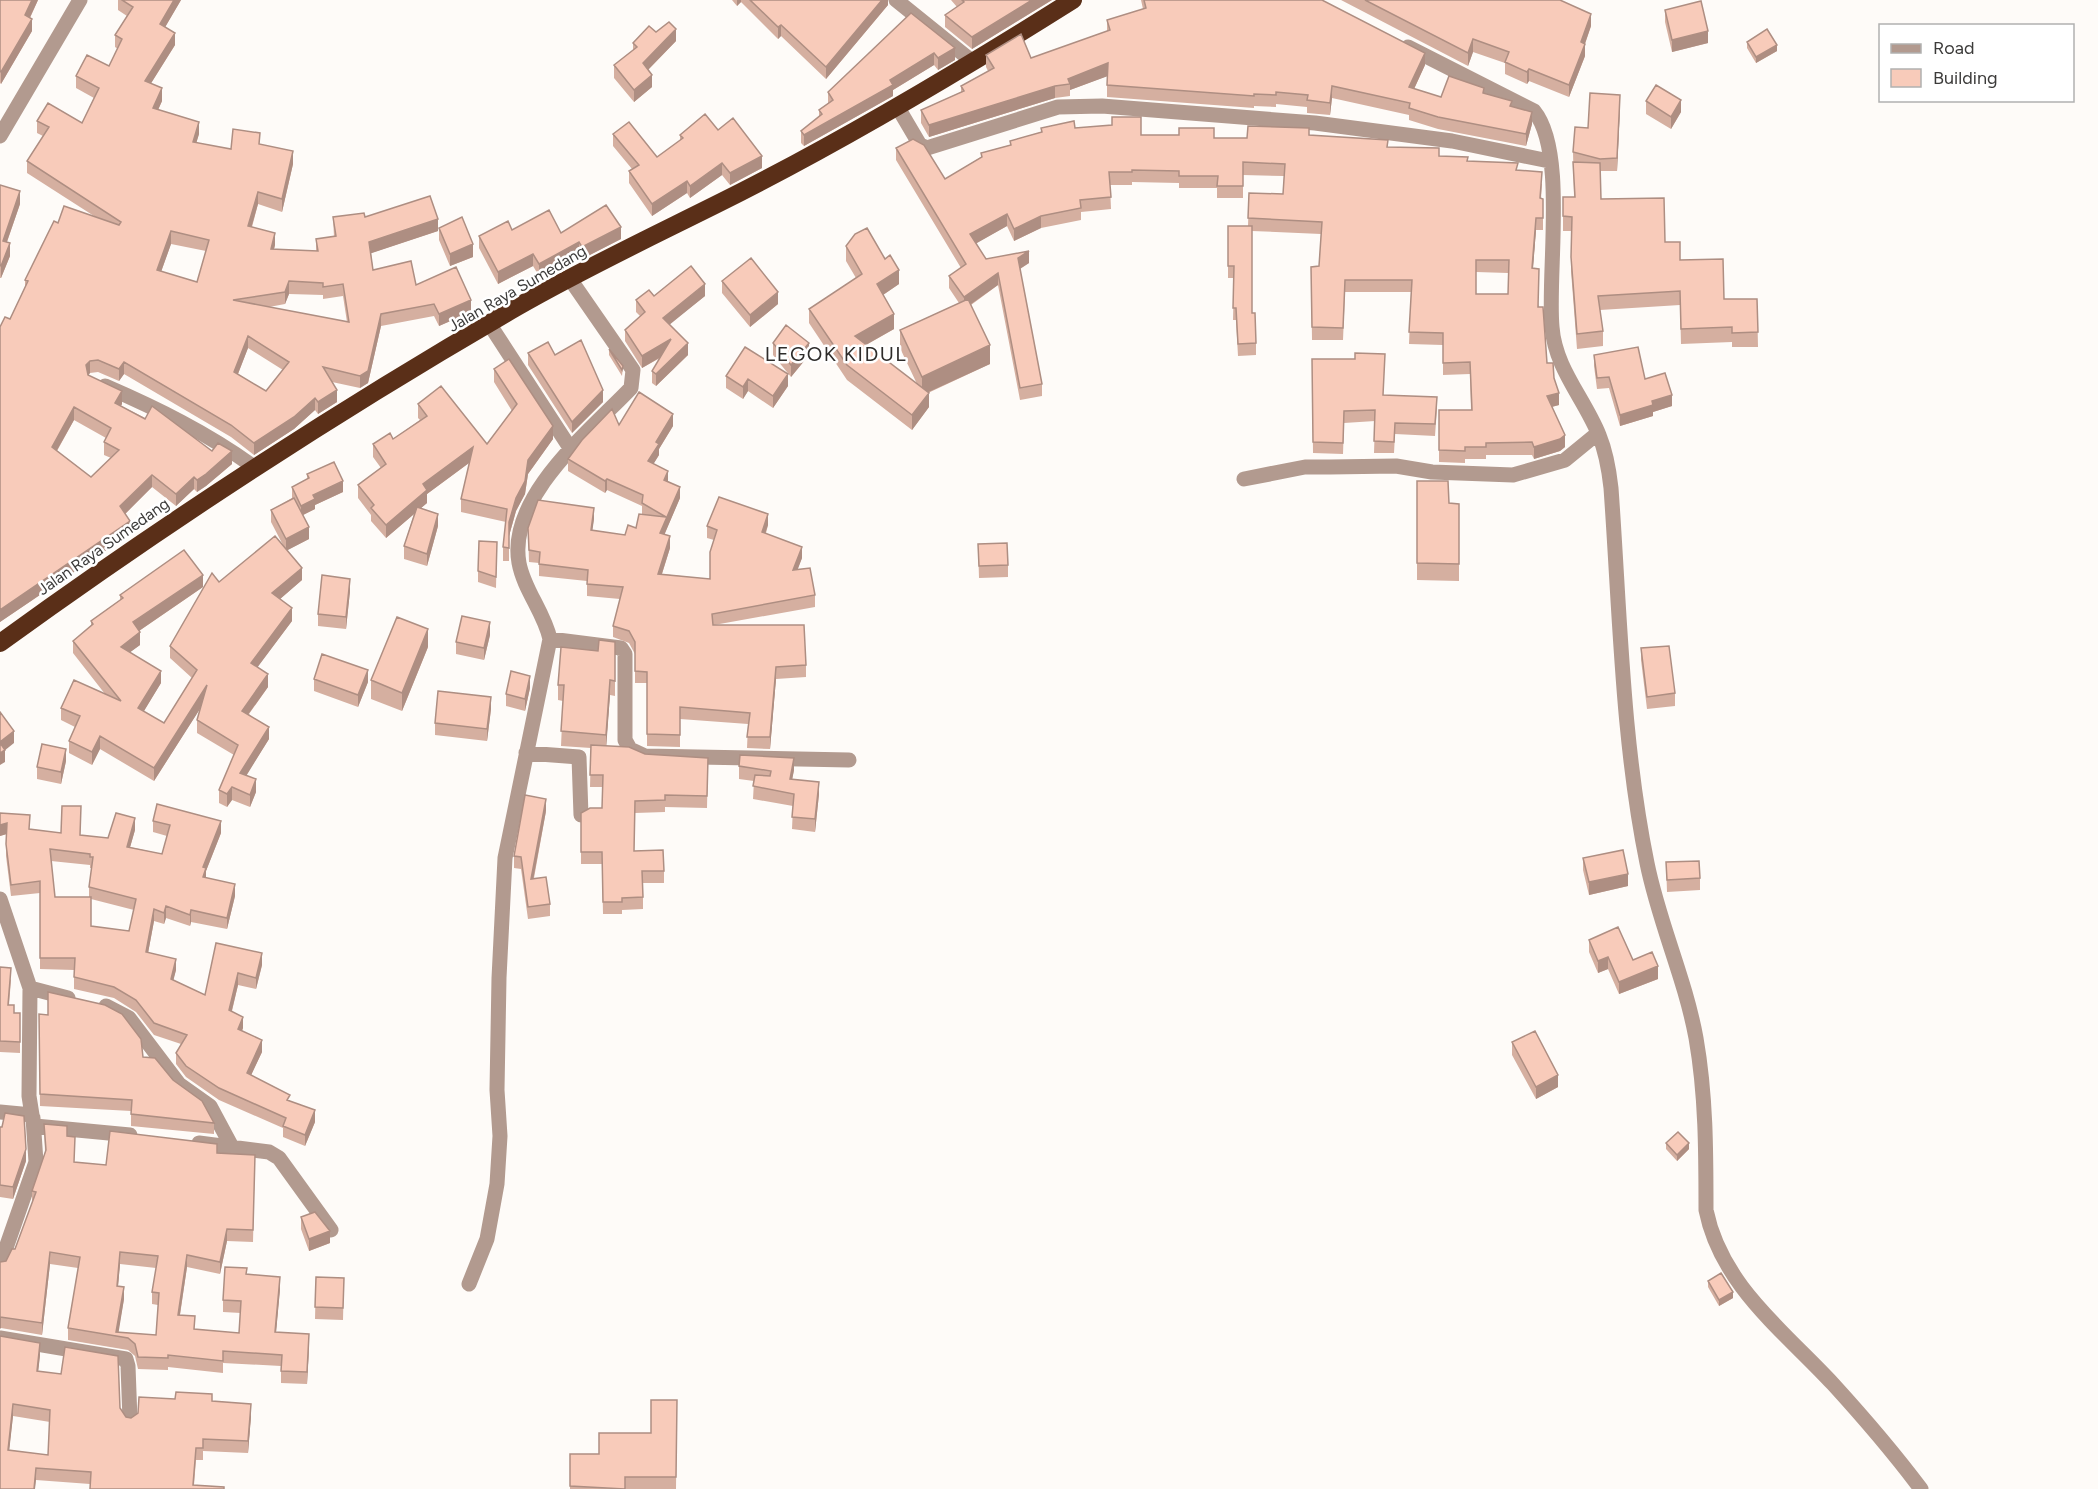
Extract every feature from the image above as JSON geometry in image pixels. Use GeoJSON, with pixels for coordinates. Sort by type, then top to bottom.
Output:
{"type":"FeatureCollection","features":[{"type":"Feature","properties":{"kind":"highway","name":"Jalan Raya Sumedang"},"geometry":{"type":"LineString","coordinates":[[0,642],[130,549],[255,467],[490,325],[570,279],[740,192],[897,106],[974,62],[1073,0]]}},
{"type":"Feature","properties":{"kind":"street"},"geometry":{"type":"LineString","coordinates":[[0,136],[80,0]]}},
{"type":"Feature","properties":{"kind":"street"},"geometry":{"type":"LineString","coordinates":[[896,0],[974,62]]}},
{"type":"Feature","properties":{"kind":"street"},"geometry":{"type":"LineString","coordinates":[[1392,38],[1534,111],[1541,120],[1547,137],[1553,181],[1553,344],[1566,375],[1599,434],[1607,457],[1632,771],[1647,864],[1660,914],[1678,964],[1696,1037],[1705,1098],[1706,1210],[1709,1225],[1738,1280],[1766,1319],[1832,1383],[1921,1489]]}},
{"type":"Feature","properties":{"kind":"street"},"geometry":{"type":"LineString","coordinates":[[897,106],[923,147],[1058,108],[1102,106],[1315,123],[1452,141],[1549,161]]}},
{"type":"Feature","properties":{"kind":"street"},"geometry":{"type":"LineString","coordinates":[[469,1284],[487,1239],[497,1184],[500,1136],[497,1090],[501,915],[505,858],[550,639],[546,622],[523,573],[518,544],[521,523],[532,500],[572,451],[631,388],[634,379],[633,370],[570,279]]}},
{"type":"Feature","properties":{"kind":"street"},"geometry":{"type":"LineString","coordinates":[[490,325],[572,451]]}},
{"type":"Feature","properties":{"kind":"street"},"geometry":{"type":"LineString","coordinates":[[95,381],[167,413],[215,439],[255,467]]}},
{"type":"Feature","properties":{"kind":"street"},"geometry":{"type":"LineString","coordinates":[[1244,479],[1305,467],[1385,466],[1432,472],[1513,475],[1565,460],[1599,434]]}},
{"type":"Feature","properties":{"kind":"street"},"geometry":{"type":"LineString","coordinates":[[550,639],[621,648],[626,654],[625,740],[630,749],[645,756],[849,760]]}},
{"type":"Feature","properties":{"kind":"street"},"geometry":{"type":"LineString","coordinates":[[526,753],[579,757],[581,815]]}},
{"type":"Feature","properties":{"kind":"street"},"geometry":{"type":"LineString","coordinates":[[0,899],[6,931],[30,988],[29,1096],[34,1121],[36,1162],[0,1264]]}},
{"type":"Feature","properties":{"kind":"street"},"geometry":{"type":"LineString","coordinates":[[30,988],[109,1007],[129,1018],[179,1084],[210,1106],[232,1147]]}},
{"type":"Feature","properties":{"kind":"street"},"geometry":{"type":"LineString","coordinates":[[0,1112],[34,1121],[142,1137]]}},
{"type":"Feature","properties":{"kind":"street"},"geometry":{"type":"LineString","coordinates":[[187,1142],[269,1152],[279,1158],[331,1230]]}},
{"type":"Feature","properties":{"kind":"street"},"geometry":{"type":"LineString","coordinates":[[0,1338],[126,1359],[130,1420]]}},
{"type":"Feature","properties":{"kind":"building"},"geometry":{"type":"Polygon","coordinates":[[[0,0],[32,0],[25,15],[32,19],[1,72],[0,71],[0,0]]]}},
{"type":"Feature","properties":{"kind":"building"},"geometry":{"type":"Polygon","coordinates":[[[122,0],[174,0],[160,24],[175,33],[145,81],[162,88],[153,108],[199,122],[193,142],[231,149],[233,129],[260,133],[259,144],[293,151],[282,199],[258,192],[248,226],[275,233],[271,249],[318,251],[316,239],[336,236],[333,217],[364,213],[365,217],[430,196],[438,219],[369,242],[373,270],[411,261],[416,285],[456,267],[471,300],[439,314],[434,304],[381,314],[368,371],[360,376],[323,367],[337,390],[318,402],[315,398],[294,417],[254,443],[231,425],[124,362],[119,369],[98,360],[90,361],[86,365],[88,375],[122,391],[115,403],[145,419],[152,406],[212,451],[218,443],[232,451],[206,474],[197,480],[194,477],[176,494],[152,475],[120,506],[130,521],[0,610],[0,327],[5,317],[10,319],[28,281],[25,280],[54,221],[58,223],[64,206],[119,225],[121,222],[27,161],[49,127],[37,121],[48,103],[82,123],[99,88],[76,76],[87,55],[109,66],[122,39],[115,35],[133,7],[122,0]],[[171,231],[157,270],[197,282],[209,240],[171,231]],[[289,281],[285,292],[233,300],[349,322],[343,284],[323,287],[323,283],[289,281]],[[248,336],[234,372],[266,391],[289,362],[248,336]],[[74,407],[52,447],[91,477],[119,450],[104,442],[111,428],[74,407]]]}},
{"type":"Feature","properties":{"kind":"building"},"geometry":{"type":"Polygon","coordinates":[[[750,0],[882,0],[826,67],[750,0]]]}},
{"type":"Feature","properties":{"kind":"building"},"geometry":{"type":"Polygon","coordinates":[[[962,0],[1032,0],[972,37],[945,15],[964,2],[962,0]]]}},
{"type":"Feature","properties":{"kind":"building"},"geometry":{"type":"Polygon","coordinates":[[[1144,0],[1322,0],[1425,53],[1409,87],[1441,97],[1449,76],[1484,88],[1483,93],[1512,101],[1510,106],[1532,112],[1526,134],[1438,117],[1409,108],[1410,103],[1332,86],[1330,103],[1307,100],[1308,95],[1276,92],[1276,95],[1254,94],[1254,96],[1107,85],[1108,63],[1068,79],[1070,84],[1055,86],[929,125],[921,110],[964,91],[961,86],[994,68],[986,55],[1021,34],[1031,58],[1110,30],[1107,20],[1146,8],[1144,0]]]}},
{"type":"Feature","properties":{"kind":"building"},"geometry":{"type":"Polygon","coordinates":[[[1365,0],[1560,0],[1591,14],[1581,42],[1585,44],[1569,85],[1529,69],[1527,72],[1505,62],[1509,52],[1473,39],[1468,53],[1365,0]]]}},
{"type":"Feature","properties":{"kind":"building"},"geometry":{"type":"Polygon","coordinates":[[[1701,1],[1708,31],[1672,40],[1665,10],[1701,1]]]}},
{"type":"Feature","properties":{"kind":"building"},"geometry":{"type":"Polygon","coordinates":[[[911,13],[955,48],[938,58],[934,53],[890,80],[893,85],[804,135],[801,131],[822,114],[819,110],[833,100],[828,92],[911,13]]]}},
{"type":"Feature","properties":{"kind":"building"},"geometry":{"type":"Polygon","coordinates":[[[669,22],[676,29],[643,63],[652,75],[634,90],[614,65],[637,47],[633,43],[649,26],[656,32],[669,22]]]}},
{"type":"Feature","properties":{"kind":"building"},"geometry":{"type":"Polygon","coordinates":[[[1767,29],[1777,45],[1756,57],[1747,42],[1767,29]]]}},
{"type":"Feature","properties":{"kind":"building"},"geometry":{"type":"Polygon","coordinates":[[[1656,85],[1681,100],[1671,117],[1646,101],[1656,85]]]}},
{"type":"Feature","properties":{"kind":"building"},"geometry":{"type":"Polygon","coordinates":[[[1590,93],[1620,95],[1617,158],[1600,159],[1573,152],[1575,127],[1588,128],[1590,93]]]}},
{"type":"Feature","properties":{"kind":"building"},"geometry":{"type":"Polygon","coordinates":[[[705,114],[718,130],[733,118],[762,156],[730,173],[722,163],[690,186],[687,181],[652,204],[629,171],[639,165],[613,134],[629,122],[657,157],[683,138],[680,135],[705,114]]]}},
{"type":"Feature","properties":{"kind":"building"},"geometry":{"type":"Polygon","coordinates":[[[1112,117],[1141,117],[1141,135],[1179,135],[1179,128],[1214,128],[1214,138],[1247,138],[1248,126],[1309,128],[1309,135],[1388,140],[1387,147],[1439,148],[1439,156],[1468,157],[1467,161],[1518,163],[1516,170],[1542,172],[1540,198],[1543,199],[1543,218],[1536,218],[1532,268],[1539,269],[1538,307],[1543,307],[1547,363],[1553,363],[1554,378],[1559,393],[1547,396],[1565,435],[1560,439],[1534,447],[1532,442],[1486,443],[1486,447],[1465,447],[1465,451],[1439,450],[1439,410],[1472,410],[1470,362],[1443,363],[1443,333],[1409,332],[1412,280],[1345,280],[1343,328],[1312,327],[1311,267],[1319,266],[1322,222],[1248,218],[1249,193],[1283,194],[1285,164],[1243,162],[1243,186],[1217,186],[1218,176],[1179,176],[1179,171],[1109,172],[1111,197],[1080,200],[1081,208],[1041,216],[1014,229],[1007,214],[970,234],[986,259],[1029,251],[1018,258],[1042,384],[1020,388],[998,273],[964,297],[949,276],[966,264],[896,148],[913,139],[924,145],[945,179],[982,157],[981,153],[1011,145],[1010,141],[1042,132],[1041,128],[1074,121],[1075,128],[1112,125],[1112,117]],[[1476,260],[1476,294],[1508,294],[1509,260],[1476,260]]]}},
{"type":"Feature","properties":{"kind":"building"},"geometry":{"type":"Polygon","coordinates":[[[1573,162],[1600,163],[1601,199],[1664,198],[1665,242],[1680,242],[1680,260],[1723,259],[1724,299],[1757,299],[1758,332],[1732,333],[1732,327],[1681,329],[1680,291],[1598,296],[1603,331],[1577,334],[1571,257],[1572,217],[1563,216],[1563,197],[1575,197],[1573,162]]]}},
{"type":"Feature","properties":{"kind":"building"},"geometry":{"type":"Polygon","coordinates":[[[0,185],[20,191],[3,241],[10,243],[1,266],[0,265],[0,185]]]}},
{"type":"Feature","properties":{"kind":"building"},"geometry":{"type":"Polygon","coordinates":[[[606,205],[621,227],[582,247],[579,242],[539,264],[533,254],[498,272],[479,236],[508,221],[512,230],[549,210],[561,233],[606,205]]]}},
{"type":"Feature","properties":{"kind":"building"},"geometry":{"type":"Polygon","coordinates":[[[462,217],[473,244],[450,254],[439,228],[462,217]]]}},
{"type":"Feature","properties":{"kind":"building"},"geometry":{"type":"Polygon","coordinates":[[[1228,226],[1252,226],[1252,313],[1255,313],[1256,343],[1238,344],[1236,308],[1233,308],[1234,266],[1228,266],[1228,226]]]}},
{"type":"Feature","properties":{"kind":"building"},"geometry":{"type":"Polygon","coordinates":[[[867,228],[885,259],[890,255],[899,270],[877,284],[894,314],[855,336],[929,393],[912,415],[847,365],[809,309],[862,274],[846,246],[855,234],[867,228]]]}},
{"type":"Feature","properties":{"kind":"building"},"geometry":{"type":"Polygon","coordinates":[[[751,258],[778,292],[750,315],[722,281],[751,258]]]}},
{"type":"Feature","properties":{"kind":"building"},"geometry":{"type":"Polygon","coordinates":[[[691,266],[705,284],[663,318],[688,343],[656,374],[652,371],[671,339],[642,356],[625,330],[645,312],[636,300],[649,290],[654,296],[691,266]]]}},
{"type":"Feature","properties":{"kind":"building"},"geometry":{"type":"Polygon","coordinates":[[[968,299],[990,345],[922,377],[900,330],[968,299]]]}},
{"type":"Feature","properties":{"kind":"building"},"geometry":{"type":"Polygon","coordinates":[[[786,325],[809,343],[791,365],[773,343],[786,325]]]}},
{"type":"Feature","properties":{"kind":"building"},"geometry":{"type":"Polygon","coordinates":[[[581,340],[603,390],[572,422],[528,353],[548,342],[555,355],[581,340]]]}},
{"type":"Feature","properties":{"kind":"building"},"geometry":{"type":"Polygon","coordinates":[[[745,347],[788,374],[773,396],[748,379],[743,387],[726,376],[745,347]]]}},
{"type":"Feature","properties":{"kind":"building"},"geometry":{"type":"Polygon","coordinates":[[[1638,347],[1645,379],[1665,373],[1672,395],[1652,401],[1653,405],[1620,415],[1609,377],[1597,378],[1594,355],[1638,347]]]}},
{"type":"Feature","properties":{"kind":"building"},"geometry":{"type":"Polygon","coordinates":[[[609,349],[623,366],[622,370],[609,349]]]}},
{"type":"Feature","properties":{"kind":"building"},"geometry":{"type":"Polygon","coordinates":[[[1355,353],[1385,354],[1383,395],[1437,397],[1435,424],[1395,423],[1394,442],[1374,441],[1375,410],[1344,411],[1343,443],[1313,442],[1312,359],[1355,359],[1355,353]]]}},
{"type":"Feature","properties":{"kind":"building"},"geometry":{"type":"Polygon","coordinates":[[[509,359],[553,426],[528,460],[525,481],[516,498],[509,522],[509,548],[503,547],[507,509],[461,499],[473,447],[423,484],[427,490],[386,525],[371,508],[374,505],[358,485],[386,464],[373,444],[390,433],[393,439],[427,416],[418,404],[441,386],[487,444],[517,404],[494,369],[509,359]]]}},
{"type":"Feature","properties":{"kind":"building"},"geometry":{"type":"Polygon","coordinates":[[[639,392],[673,414],[656,442],[659,444],[648,461],[668,471],[664,480],[680,487],[660,533],[670,536],[658,574],[710,579],[710,552],[717,530],[707,526],[719,497],[768,514],[762,532],[802,547],[793,570],[810,568],[815,595],[712,614],[713,625],[804,625],[806,665],[776,667],[770,737],[747,737],[750,713],[680,707],[680,735],[647,734],[647,672],[635,671],[635,642],[629,631],[613,626],[623,587],[587,584],[588,570],[539,564],[540,552],[529,550],[528,528],[538,500],[594,508],[591,530],[625,535],[628,525],[636,528],[639,514],[666,517],[642,503],[643,495],[607,479],[605,481],[568,459],[582,440],[612,409],[619,425],[639,392]]]}},
{"type":"Feature","properties":{"kind":"building"},"geometry":{"type":"Polygon","coordinates":[[[334,462],[343,481],[313,495],[315,499],[301,506],[292,487],[309,478],[307,474],[334,462]]]}},
{"type":"Feature","properties":{"kind":"building"},"geometry":{"type":"Polygon","coordinates":[[[1417,481],[1448,481],[1449,503],[1459,504],[1459,564],[1417,563],[1417,481]]]}},
{"type":"Feature","properties":{"kind":"building"},"geometry":{"type":"Polygon","coordinates":[[[294,498],[309,527],[286,539],[271,510],[294,498]]]}},
{"type":"Feature","properties":{"kind":"building"},"geometry":{"type":"Polygon","coordinates":[[[417,507],[438,514],[427,554],[404,546],[417,507]]]}},
{"type":"Feature","properties":{"kind":"building"},"geometry":{"type":"Polygon","coordinates":[[[275,536],[302,568],[272,593],[292,608],[251,663],[268,674],[242,711],[269,727],[240,773],[256,779],[250,795],[232,787],[227,794],[219,790],[238,745],[197,720],[207,685],[154,768],[100,736],[92,752],[69,741],[80,716],[61,708],[74,680],[121,701],[73,641],[93,624],[91,621],[123,598],[120,595],[184,550],[203,575],[133,622],[140,632],[121,647],[161,671],[138,708],[164,723],[197,670],[170,646],[212,573],[219,582],[275,536]]]}},
{"type":"Feature","properties":{"kind":"building"},"geometry":{"type":"Polygon","coordinates":[[[479,541],[497,542],[496,577],[478,571],[479,541]]]}},
{"type":"Feature","properties":{"kind":"building"},"geometry":{"type":"Polygon","coordinates":[[[1007,543],[1008,565],[979,566],[978,544],[1007,543]]]}},
{"type":"Feature","properties":{"kind":"building"},"geometry":{"type":"Polygon","coordinates":[[[322,575],[350,579],[346,617],[318,614],[322,575]]]}},
{"type":"Feature","properties":{"kind":"building"},"geometry":{"type":"Polygon","coordinates":[[[462,616],[490,622],[484,648],[456,642],[462,616]]]}},
{"type":"Feature","properties":{"kind":"building"},"geometry":{"type":"Polygon","coordinates":[[[397,617],[428,629],[402,693],[371,680],[397,617]]]}},
{"type":"Feature","properties":{"kind":"building"},"geometry":{"type":"Polygon","coordinates":[[[599,640],[615,642],[615,681],[610,680],[606,735],[561,731],[564,685],[558,685],[561,647],[598,651],[599,640]]]}},
{"type":"Feature","properties":{"kind":"building"},"geometry":{"type":"Polygon","coordinates":[[[1669,646],[1675,693],[1647,697],[1641,648],[1669,646]]]}},
{"type":"Feature","properties":{"kind":"building"},"geometry":{"type":"Polygon","coordinates":[[[322,654],[368,670],[358,695],[314,679],[322,654]]]}},
{"type":"Feature","properties":{"kind":"building"},"geometry":{"type":"Polygon","coordinates":[[[511,671],[530,676],[525,699],[506,694],[511,671]]]}},
{"type":"Feature","properties":{"kind":"building"},"geometry":{"type":"Polygon","coordinates":[[[438,691],[491,697],[487,729],[435,723],[438,691]]]}},
{"type":"Feature","properties":{"kind":"building"},"geometry":{"type":"Polygon","coordinates":[[[0,712],[14,731],[0,742],[0,712]]]}},
{"type":"Feature","properties":{"kind":"building"},"geometry":{"type":"Polygon","coordinates":[[[0,743],[5,750],[0,753],[0,743]]]}},
{"type":"Feature","properties":{"kind":"building"},"geometry":{"type":"Polygon","coordinates":[[[42,744],[66,749],[61,772],[37,767],[42,744]]]}},
{"type":"Feature","properties":{"kind":"building"},"geometry":{"type":"Polygon","coordinates":[[[591,745],[629,747],[645,754],[708,758],[707,796],[665,795],[665,800],[635,801],[634,851],[663,850],[664,871],[642,871],[643,897],[622,898],[622,902],[603,902],[602,852],[581,852],[581,813],[590,808],[602,808],[603,775],[590,775],[591,745]]]}},
{"type":"Feature","properties":{"kind":"building"},"geometry":{"type":"Polygon","coordinates":[[[740,755],[794,758],[790,779],[819,782],[815,819],[792,817],[794,794],[753,786],[755,775],[770,776],[771,771],[739,766],[740,755]]]}},
{"type":"Feature","properties":{"kind":"building"},"geometry":{"type":"Polygon","coordinates":[[[525,795],[546,799],[531,879],[546,877],[550,904],[528,907],[521,857],[514,856],[525,795]]]}},
{"type":"Feature","properties":{"kind":"building"},"geometry":{"type":"Polygon","coordinates":[[[157,804],[221,821],[203,867],[206,868],[203,877],[235,884],[227,918],[191,910],[190,915],[166,906],[164,913],[154,909],[146,952],[176,959],[171,979],[205,995],[216,943],[262,953],[256,978],[238,973],[229,1010],[243,1017],[238,1029],[262,1040],[247,1073],[290,1095],[287,1100],[315,1110],[305,1135],[283,1126],[286,1118],[219,1088],[186,1066],[176,1053],[187,1035],[154,1023],[136,1000],[114,987],[74,977],[75,958],[40,958],[40,881],[11,885],[6,844],[7,823],[0,825],[0,813],[30,815],[29,829],[61,833],[62,806],[81,806],[80,835],[108,838],[116,813],[135,818],[127,847],[162,854],[170,825],[153,821],[157,804]],[[50,849],[55,897],[91,897],[91,926],[129,931],[136,899],[89,887],[93,857],[90,857],[90,854],[50,849]]]}},
{"type":"Feature","properties":{"kind":"building"},"geometry":{"type":"Polygon","coordinates":[[[1623,850],[1628,874],[1589,882],[1583,858],[1623,850]]]}},
{"type":"Feature","properties":{"kind":"building"},"geometry":{"type":"Polygon","coordinates":[[[1699,861],[1700,878],[1667,880],[1666,862],[1699,861]]]}},
{"type":"Feature","properties":{"kind":"building"},"geometry":{"type":"Polygon","coordinates":[[[1618,927],[1633,960],[1652,952],[1658,966],[1619,982],[1608,957],[1598,961],[1589,940],[1618,927]]]}},
{"type":"Feature","properties":{"kind":"building"},"geometry":{"type":"Polygon","coordinates":[[[0,967],[11,968],[8,1005],[14,1005],[14,1013],[20,1013],[20,1042],[0,1041],[0,967]]]}},
{"type":"Feature","properties":{"kind":"building"},"geometry":{"type":"Polygon","coordinates":[[[48,992],[105,1005],[122,1014],[141,1039],[143,1057],[155,1058],[173,1080],[202,1101],[214,1123],[131,1114],[132,1100],[40,1094],[39,1014],[48,1015],[48,992]]]}},
{"type":"Feature","properties":{"kind":"building"},"geometry":{"type":"Polygon","coordinates":[[[1535,1031],[1558,1075],[1536,1087],[1512,1042],[1535,1031]]]}},
{"type":"Feature","properties":{"kind":"building"},"geometry":{"type":"Polygon","coordinates":[[[5,1113],[24,1116],[26,1149],[13,1187],[0,1185],[0,1127],[2,1127],[5,1113]]]}},
{"type":"Feature","properties":{"kind":"building"},"geometry":{"type":"Polygon","coordinates":[[[44,1124],[67,1126],[67,1136],[75,1137],[74,1162],[106,1165],[110,1131],[217,1144],[217,1153],[255,1155],[253,1230],[227,1229],[220,1262],[187,1255],[178,1315],[195,1316],[194,1329],[239,1333],[241,1301],[223,1300],[225,1267],[247,1268],[246,1274],[280,1277],[275,1332],[309,1334],[307,1372],[281,1371],[282,1355],[223,1351],[223,1361],[168,1355],[168,1358],[138,1357],[135,1344],[128,1338],[68,1328],[80,1257],[50,1252],[42,1323],[0,1317],[0,1262],[6,1261],[12,1249],[15,1249],[36,1192],[32,1191],[46,1150],[44,1124]],[[120,1252],[117,1286],[124,1287],[116,1332],[156,1335],[159,1293],[152,1292],[158,1256],[120,1252]]]}},
{"type":"Feature","properties":{"kind":"building"},"geometry":{"type":"Polygon","coordinates":[[[1678,1132],[1689,1143],[1677,1155],[1666,1143],[1678,1132]]]}},
{"type":"Feature","properties":{"kind":"building"},"geometry":{"type":"Polygon","coordinates":[[[315,1212],[330,1231],[309,1239],[301,1217],[315,1212]]]}},
{"type":"Feature","properties":{"kind":"building"},"geometry":{"type":"Polygon","coordinates":[[[1721,1273],[1733,1292],[1719,1300],[1708,1281],[1721,1273]]]}},
{"type":"Feature","properties":{"kind":"building"},"geometry":{"type":"Polygon","coordinates":[[[316,1277],[344,1278],[343,1308],[315,1307],[316,1277]]]}},
{"type":"Feature","properties":{"kind":"building"},"geometry":{"type":"Polygon","coordinates":[[[0,1336],[40,1343],[37,1371],[61,1374],[65,1347],[118,1356],[120,1408],[126,1417],[131,1418],[138,1413],[139,1397],[175,1399],[176,1392],[212,1394],[212,1401],[251,1404],[248,1441],[203,1439],[203,1448],[196,1448],[193,1485],[224,1487],[224,1489],[90,1489],[91,1472],[36,1468],[34,1489],[0,1489],[0,1336]],[[13,1404],[8,1450],[48,1455],[50,1410],[13,1404]]]}},
{"type":"Feature","properties":{"kind":"building"},"geometry":{"type":"Polygon","coordinates":[[[651,1400],[677,1400],[676,1477],[625,1477],[625,1489],[570,1486],[570,1454],[599,1454],[599,1433],[651,1433],[651,1400]]]}},
{"type":"Feature","properties":{"kind":"district","name":"LEGOK KIDUL"},"geometry":{"type":"Point","coordinates":[836,354]}}]}
